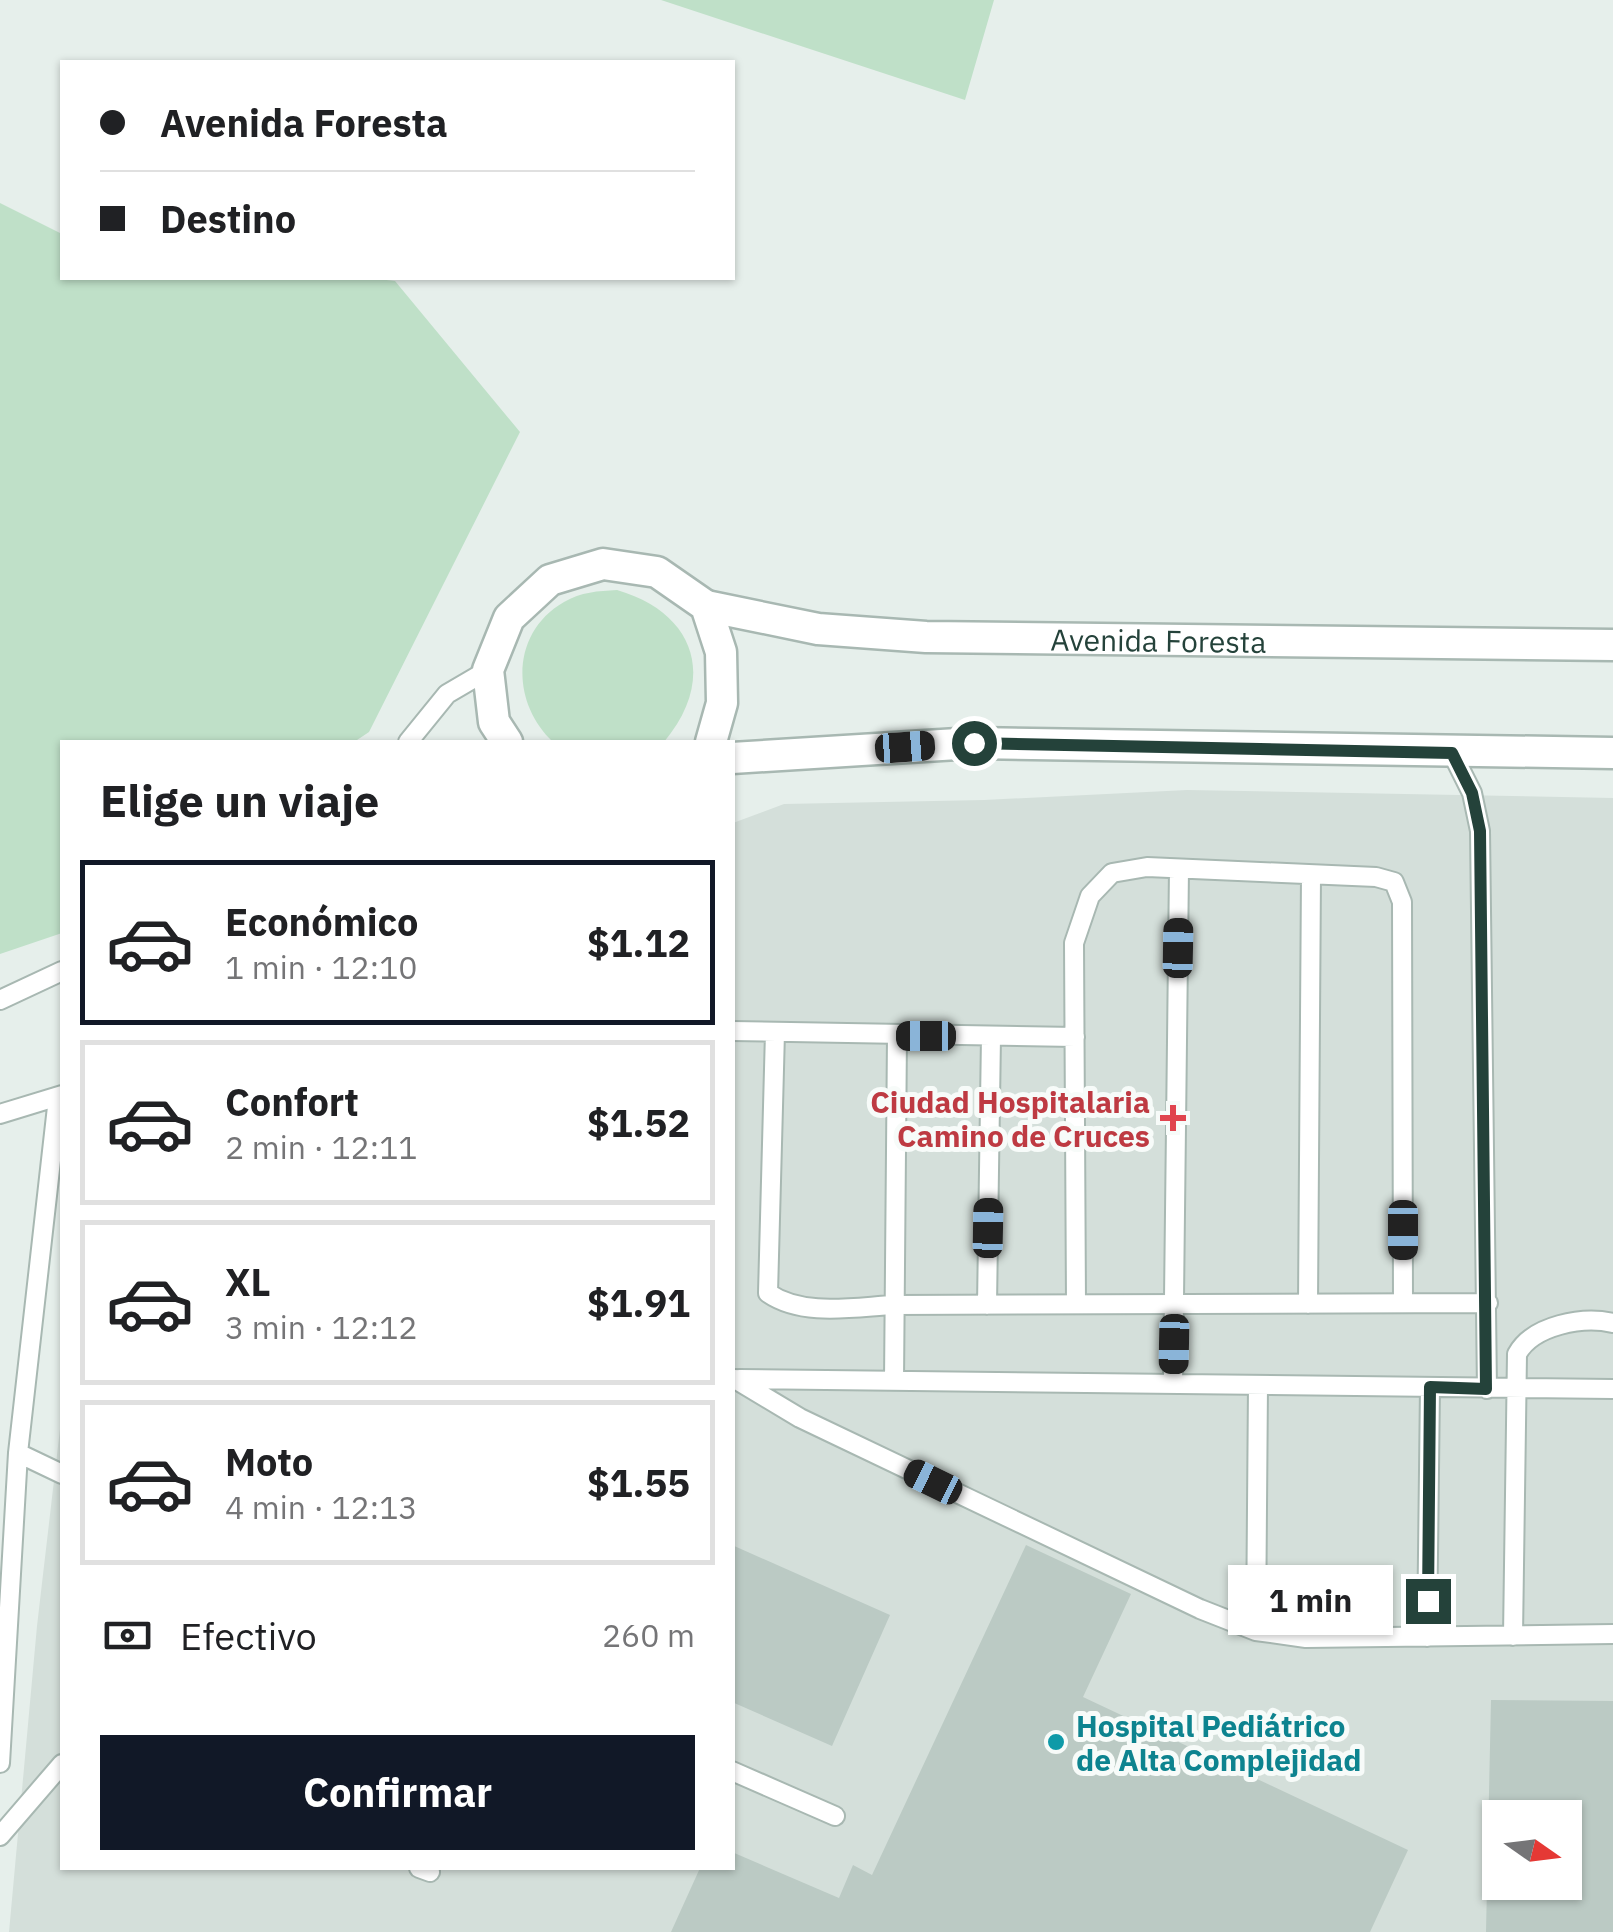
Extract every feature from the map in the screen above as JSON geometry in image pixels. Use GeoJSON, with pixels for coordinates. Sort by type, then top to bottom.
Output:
{"type":"FeatureCollection","features":[{"type":"Feature","properties":{"kind":"street"},"geometry":{"type":"LineString","coordinates":[[506,740],[494,722],[488,670],[509,618],[550,580],[602,564],[657,572],[706,606],[721,652],[722,703],[712,740]]}},
{"type":"Feature","properties":{"kind":"street","name":"Avenida Foresta"},"geometry":{"type":"LineString","coordinates":[[706,606],[818,629],[926,638],[1613,646]]}},
{"type":"Feature","properties":{"kind":"street"},"geometry":{"type":"LineString","coordinates":[[735,758],[974,743],[1613,754]]}},
{"type":"Feature","properties":{"kind":"lane"},"geometry":{"type":"LineString","coordinates":[[410,740],[447,694],[488,670]]}},
{"type":"Feature","properties":{"kind":"lane"},"geometry":{"type":"LineString","coordinates":[[1452,753],[1472,793],[1480,831],[1486,1389]]}},
{"type":"Feature","properties":{"kind":"lane"},"geometry":{"type":"LineString","coordinates":[[1076,1304],[1074,943],[1090,896],[1112,873],[1147,867],[1376,877],[1394,882],[1402,902],[1403,1303]]}},
{"type":"Feature","properties":{"kind":"lane"},"geometry":{"type":"LineString","coordinates":[[1173,1384],[1179,869]]}},
{"type":"Feature","properties":{"kind":"lane"},"geometry":{"type":"LineString","coordinates":[[1308,1304],[1311,874]]}},
{"type":"Feature","properties":{"kind":"lane"},"geometry":{"type":"LineString","coordinates":[[0,1000],[60,972]]}},
{"type":"Feature","properties":{"kind":"lane"},"geometry":{"type":"LineString","coordinates":[[735,1031],[1074,1037]]}},
{"type":"Feature","properties":{"kind":"lane"},"geometry":{"type":"LineString","coordinates":[[776,1032],[768,1293],[784,1304],[830,1308],[1488,1303]]}},
{"type":"Feature","properties":{"kind":"lane"},"geometry":{"type":"LineString","coordinates":[[894,1380],[897,1036]]}},
{"type":"Feature","properties":{"kind":"lane"},"geometry":{"type":"LineString","coordinates":[[987,1305],[991,1036]]}},
{"type":"Feature","properties":{"kind":"lane"},"geometry":{"type":"LineString","coordinates":[[0,1114],[60,1097],[18,1453],[0,1762]]}},
{"type":"Feature","properties":{"kind":"lane"},"geometry":{"type":"LineString","coordinates":[[1514,1636],[1517,1354],[1522,1344],[1537,1333],[1570,1324],[1613,1322]]}},
{"type":"Feature","properties":{"kind":"lane"},"geometry":{"type":"LineString","coordinates":[[735,1378],[1613,1389]]}},
{"type":"Feature","properties":{"kind":"lane"},"geometry":{"type":"LineString","coordinates":[[735,1379],[800,1418],[1200,1609],[1256,1631],[1306,1638],[1613,1634]]}},
{"type":"Feature","properties":{"kind":"lane"},"geometry":{"type":"LineString","coordinates":[[1256,1631],[1258,1385]]}},
{"type":"Feature","properties":{"kind":"lane"},"geometry":{"type":"LineString","coordinates":[[1427,1637],[1430,1387]]}},
{"type":"Feature","properties":{"kind":"lane"},"geometry":{"type":"LineString","coordinates":[[18,1453],[60,1473]]}},
{"type":"Feature","properties":{"kind":"lane"},"geometry":{"type":"LineString","coordinates":[[0,1836],[60,1766]]}},
{"type":"Feature","properties":{"kind":"lane"},"geometry":{"type":"LineString","coordinates":[[735,1772],[834,1816]]}},
{"type":"Feature","properties":{"kind":"shaded area","name":"Ciudad Hospitalaria Camino de Cruces"},"geometry":{"type":"Polygon","coordinates":[[[1187,790],[1613,798],[1613,1932],[9,1932],[37,1626],[60,1429],[60,1870],[735,1870],[735,822],[784,804],[1187,790]]]}},
{"type":"Feature","properties":{"kind":"green space"},"geometry":{"type":"Polygon","coordinates":[[[661,0],[994,0],[965,100],[661,0]]]}},
{"type":"Feature","properties":{"kind":"green space"},"geometry":{"type":"Polygon","coordinates":[[[0,203],[60,233],[60,280],[395,281],[520,432],[369,732],[357,740],[60,740],[60,934],[0,954],[0,203]]]}},
{"type":"Feature","properties":{"kind":"green space"},"geometry":{"type":"Polygon","coordinates":[[[617,590],[644,601],[681,632],[690,651],[690,695],[665,740],[551,740],[529,708],[522,669],[534,631],[546,615],[564,602],[617,590]]]}},
{"type":"Feature","properties":{"kind":"building","name":"Hospital Pediátrico de Alta Complejidad"},"geometry":{"type":"Polygon","coordinates":[[[1026,1545],[1131,1594],[1083,1697],[1408,1850],[1370,1932],[671,1932],[699,1870],[735,1870],[735,1853],[839,1898],[853,1865],[872,1875],[1026,1545]]]}},
{"type":"Feature","properties":{"kind":"building"},"geometry":{"type":"Polygon","coordinates":[[[735,1546],[890,1615],[832,1746],[735,1703],[735,1546]]]}},
{"type":"Feature","properties":{"kind":"building"},"geometry":{"type":"Polygon","coordinates":[[[1491,1700],[1613,1701],[1613,1932],[1486,1932],[1487,1900],[1582,1900],[1582,1800],[1489,1800],[1491,1700]]]}},
{"type":"Feature","properties":{"kind":"place","name":"Ciudad Hospitalaria Camino de Cruces"},"geometry":{"type":"Point","coordinates":[1173,1118]}},
{"type":"Feature","properties":{"kind":"place","name":"Hospital Pediátrico de Alta Complejidad"},"geometry":{"type":"Point","coordinates":[1056,1742]}},
{"type":"Feature","properties":{"kind":"route"},"geometry":{"type":"LineString","coordinates":[[974,743],[1452,753],[1472,793],[1480,831],[1486,1389],[1430,1387],[1428,1601]]}}]}
